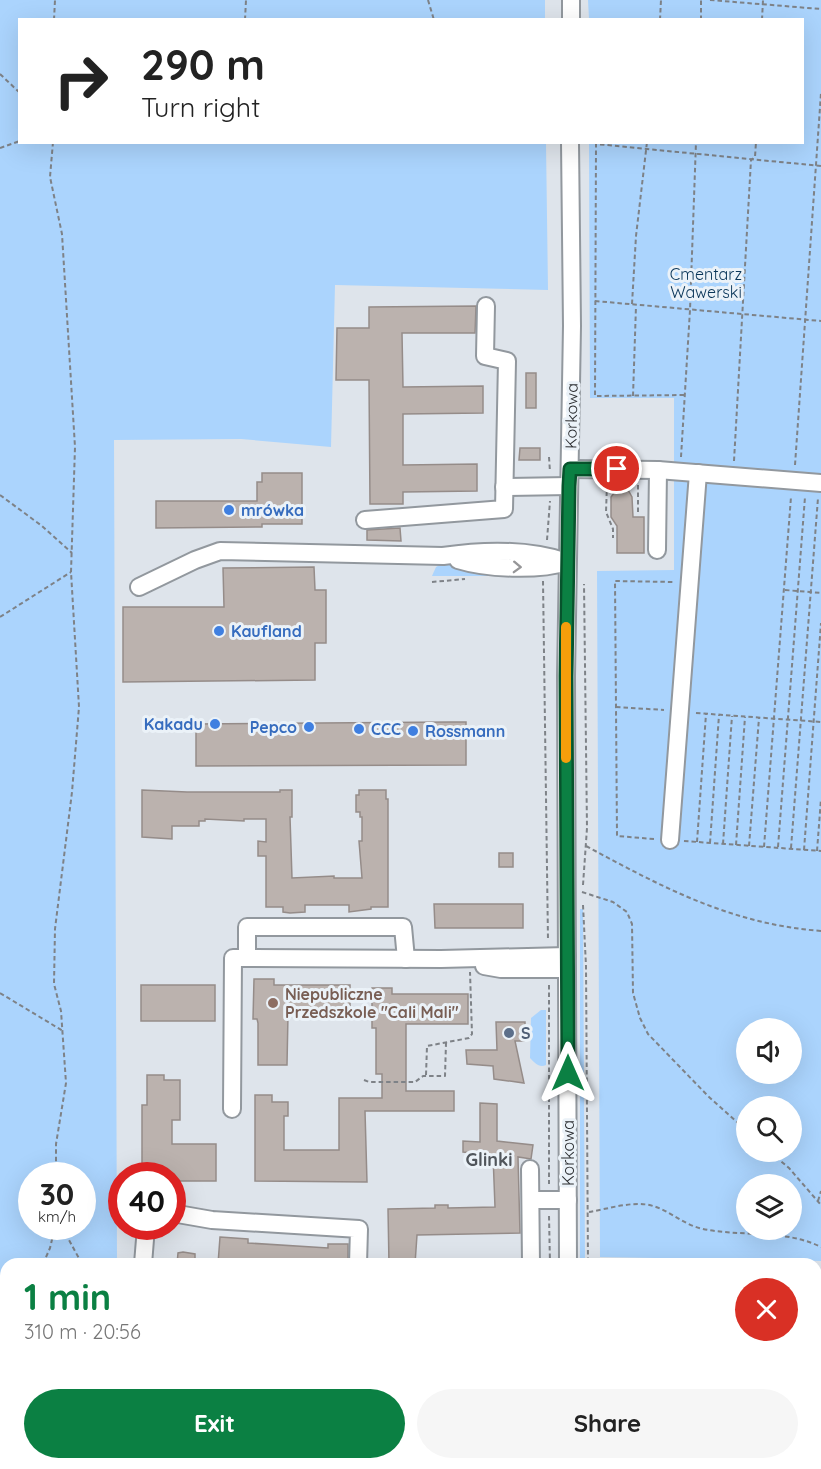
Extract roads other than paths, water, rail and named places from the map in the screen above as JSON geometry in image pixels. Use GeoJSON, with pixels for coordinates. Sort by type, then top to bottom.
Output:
{"type":"FeatureCollection","features":[{"type":"Feature","properties":{"kind":"street"},"geometry":{"type":"LineString","coordinates":[[571,0],[571,18]]}},
{"type":"Feature","properties":{"kind":"street","name":"Korkowa"},"geometry":{"type":"LineString","coordinates":[[568,1258],[567,562],[570,469],[570,144]]}},
{"type":"Feature","properties":{"kind":"street"},"geometry":{"type":"LineString","coordinates":[[365,520],[504,509],[507,361],[485,356],[486,306]]}},
{"type":"Feature","properties":{"kind":"street"},"geometry":{"type":"LineString","coordinates":[[570,469],[680,471],[815,483]]}},
{"type":"Feature","properties":{"kind":"street"},"geometry":{"type":"LineString","coordinates":[[657,550],[658,470]]}},
{"type":"Feature","properties":{"kind":"street"},"geometry":{"type":"LineString","coordinates":[[670,840],[678,711],[698,473]]}},
{"type":"Feature","properties":{"kind":"street"},"geometry":{"type":"LineString","coordinates":[[504,487],[569,486]]}},
{"type":"Feature","properties":{"kind":"street"},"geometry":{"type":"LineString","coordinates":[[139,587],[195,560],[220,551],[443,556],[466,552],[545,555],[567,562]]}},
{"type":"Feature","properties":{"kind":"street"},"geometry":{"type":"LineString","coordinates":[[247,958],[248,927],[403,927],[406,959]]}},
{"type":"Feature","properties":{"kind":"street"},"geometry":{"type":"LineString","coordinates":[[232,1109],[233,958],[567,962]]}},
{"type":"Feature","properties":{"kind":"street"},"geometry":{"type":"LineString","coordinates":[[530,1168],[531,1258]]}},
{"type":"Feature","properties":{"kind":"street"},"geometry":{"type":"LineString","coordinates":[[531,1200],[549,1200],[568,1207]]}},
{"type":"Feature","properties":{"kind":"street"},"geometry":{"type":"LineString","coordinates":[[186,1215],[212,1220],[359,1229],[358,1258]]}},
{"type":"Feature","properties":{"kind":"street"},"geometry":{"type":"LineString","coordinates":[[143,1258],[145,1240]]}},
{"type":"Feature","properties":{"kind":"place","name":"mrówka"},"geometry":{"type":"Point","coordinates":[229,510]}},
{"type":"Feature","properties":{"kind":"place","name":"Kaufland"},"geometry":{"type":"Point","coordinates":[219,631]}},
{"type":"Feature","properties":{"kind":"place","name":"Kakadu"},"geometry":{"type":"Point","coordinates":[215,724]}},
{"type":"Feature","properties":{"kind":"place","name":"Pepco"},"geometry":{"type":"Point","coordinates":[309,727]}},
{"type":"Feature","properties":{"kind":"place","name":"CCC"},"geometry":{"type":"Point","coordinates":[359,729]}},
{"type":"Feature","properties":{"kind":"place","name":"Rossmann"},"geometry":{"type":"Point","coordinates":[413,731]}},
{"type":"Feature","properties":{"kind":"place","name":"Niepubliczne Przedszkole \"Cali Mali\""},"geometry":{"type":"Point","coordinates":[273,1003]}},
{"type":"Feature","properties":{"kind":"place","name":"S"},"geometry":{"type":"Point","coordinates":[509,1033]}},
{"type":"Feature","properties":{"kind":"district","name":"Glinki"},"geometry":{"type":"Point","coordinates":[489,1160]}},
{"type":"Feature","properties":{"kind":"park label","name":"Cmentarz Wawerski"},"geometry":{"type":"Point","coordinates":[706,283]}}]}
